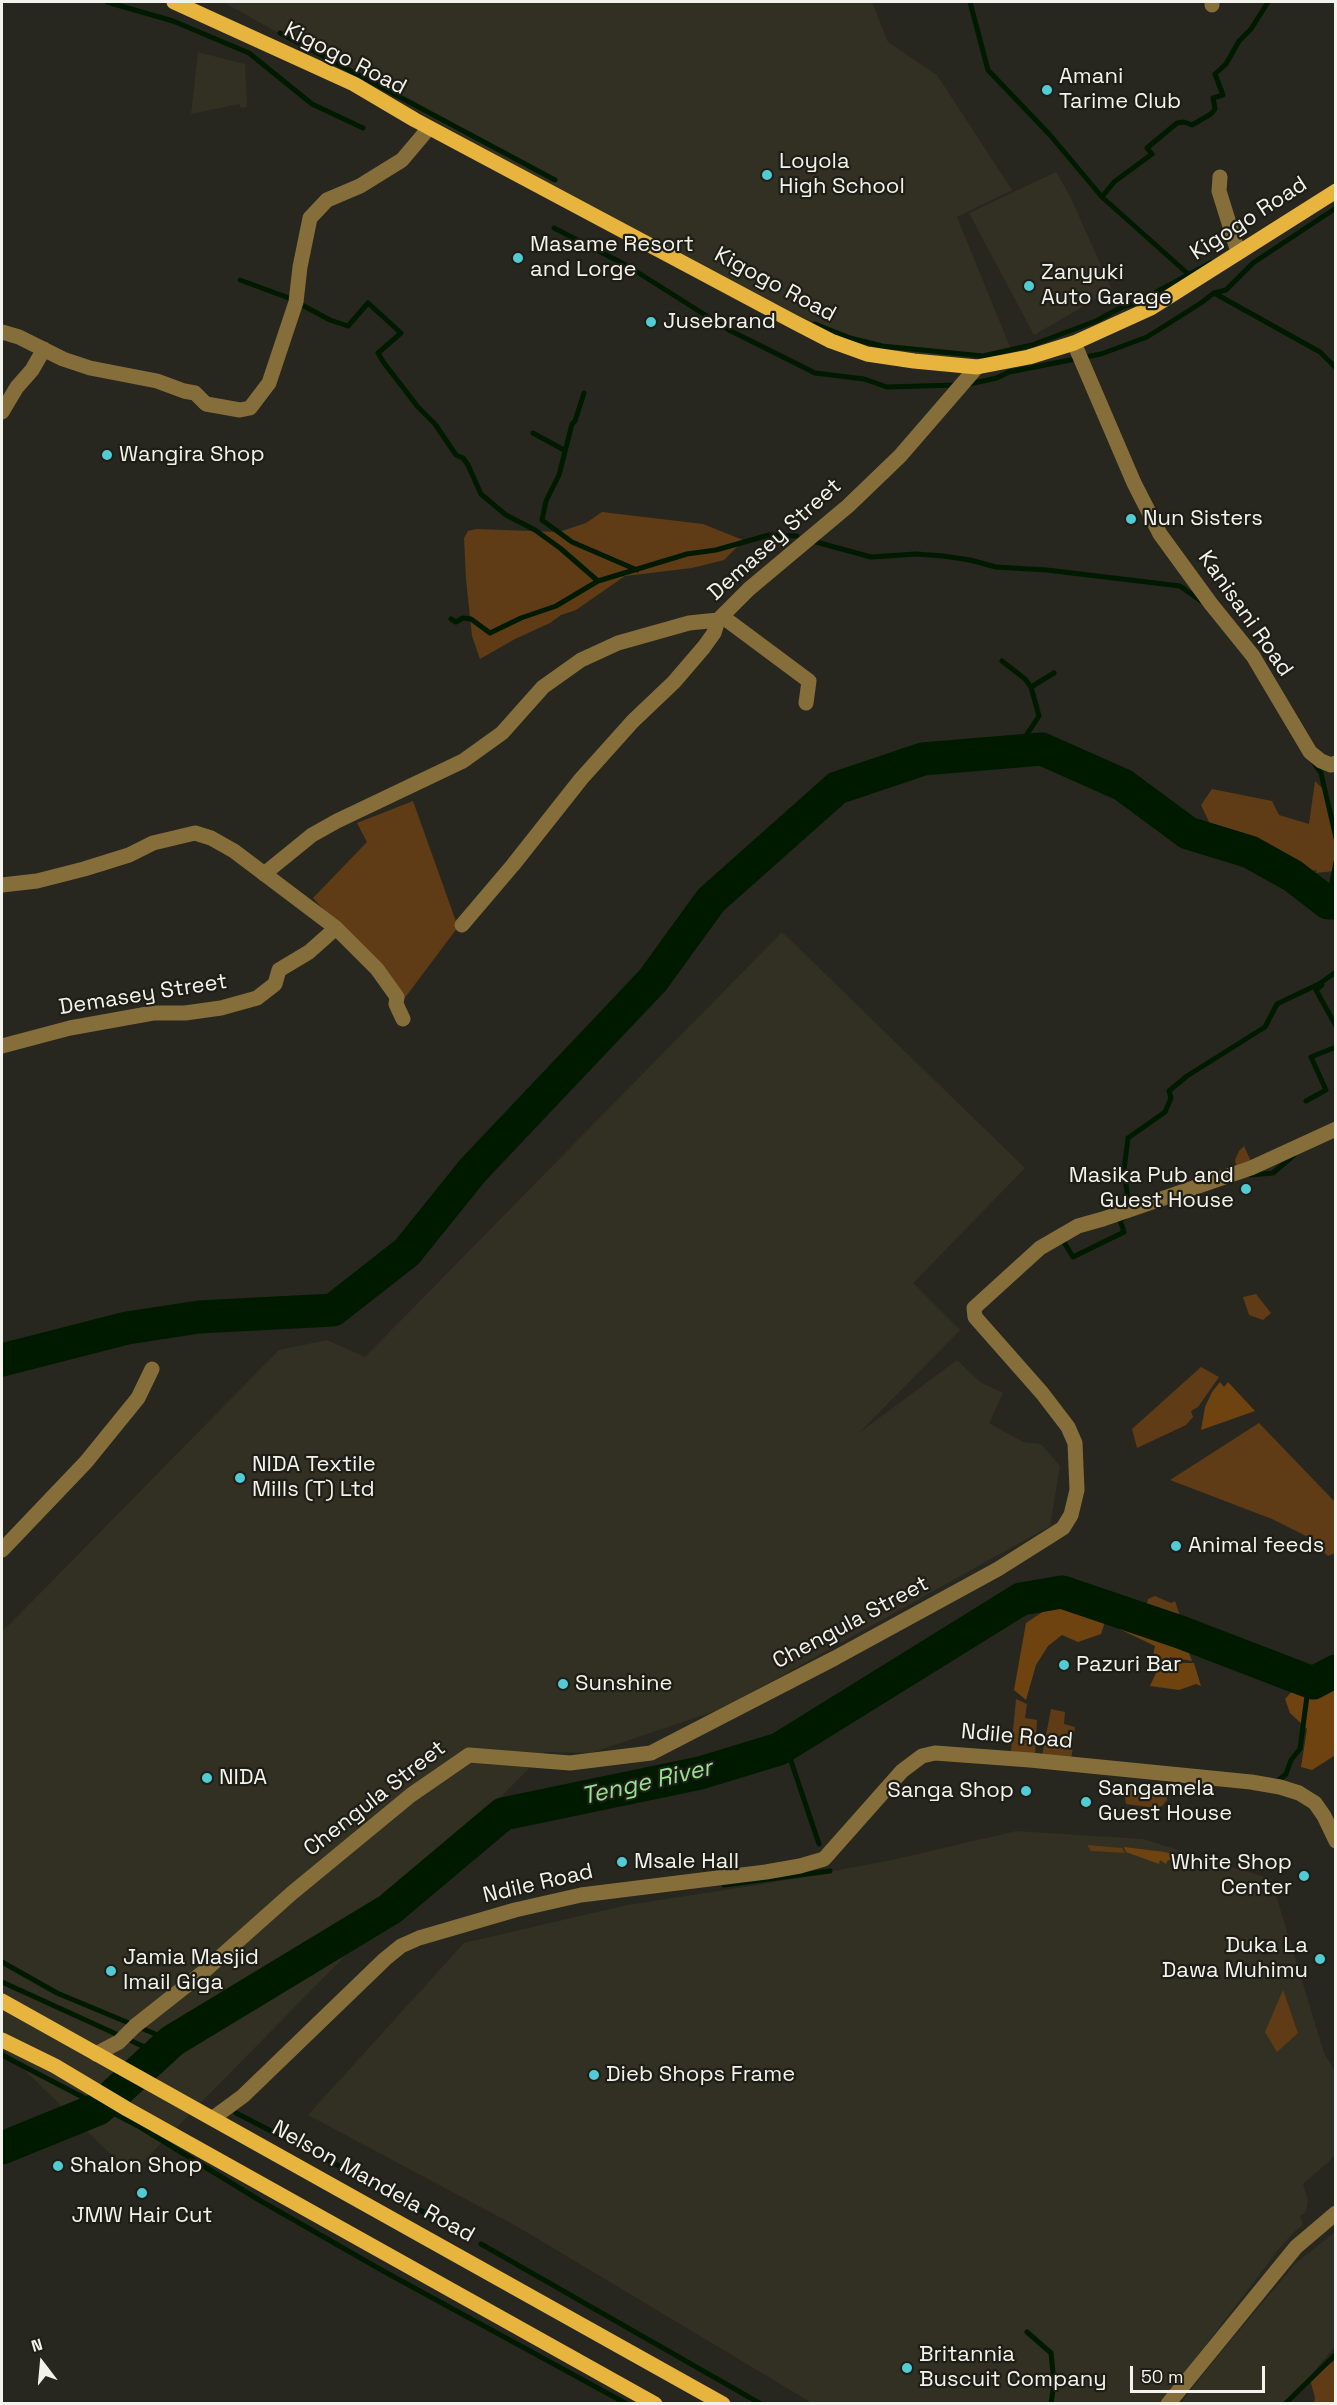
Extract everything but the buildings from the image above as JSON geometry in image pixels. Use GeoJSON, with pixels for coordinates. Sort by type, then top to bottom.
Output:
{"type":"FeatureCollection","features":[{"type":"Feature","properties":{"kind":"main road","name":"Kigogo Road"},"geometry":{"type":"LineString","coordinates":[[174,2],[354,84],[429,128],[831,341],[867,354],[977,367],[1029,357],[1074,343],[1151,308],[1335,191]]}},
{"type":"Feature","properties":{"kind":"main road","name":"Nelson Mandela Road"},"geometry":{"type":"LineString","coordinates":[[2,2001],[723,2403]]}},
{"type":"Feature","properties":{"kind":"main road"},"geometry":{"type":"LineString","coordinates":[[2,2040],[55,2066],[127,2109],[655,2403]]}},
{"type":"Feature","properties":{"kind":"street"},"geometry":{"type":"LineString","coordinates":[[2,332],[19,337],[63,359],[90,368],[157,381],[195,393],[206,404],[240,410],[250,408],[268,383],[296,302],[300,267],[310,218],[327,200],[360,186],[402,160],[429,128]]}},
{"type":"Feature","properties":{"kind":"street"},"geometry":{"type":"LineString","coordinates":[[1220,177],[1219,191],[1238,252]]}},
{"type":"Feature","properties":{"kind":"street","name":"Kanisani Road"},"geometry":{"type":"LineString","coordinates":[[1074,343],[1134,483],[1160,534],[1252,656],[1310,752],[1321,761],[1331,765],[1335,763]]}},
{"type":"Feature","properties":{"kind":"street"},"geometry":{"type":"LineString","coordinates":[[2,412],[44,349]]}},
{"type":"Feature","properties":{"kind":"street","name":"Demasey Street"},"geometry":{"type":"LineString","coordinates":[[264,873],[312,835],[329,825],[463,761],[502,733],[543,687],[582,660],[618,643],[689,622],[721,619],[749,589],[848,506],[900,456],[977,367]]}},
{"type":"Feature","properties":{"kind":"street"},"geometry":{"type":"LineString","coordinates":[[462,925],[581,779],[633,721],[674,682],[704,647],[721,619],[809,681],[806,703]]}},
{"type":"Feature","properties":{"kind":"street"},"geometry":{"type":"LineString","coordinates":[[2,885],[84,869],[129,855],[153,843],[195,832],[234,851],[336,928],[384,978],[397,997],[396,1004],[404,1019]]}},
{"type":"Feature","properties":{"kind":"street","name":"Demasey Street"},"geometry":{"type":"LineString","coordinates":[[2,1046],[70,1028],[153,1013],[185,1013],[221,1008],[257,998],[275,984],[279,970],[309,952],[336,928]]}},
{"type":"Feature","properties":{"kind":"street","name":"Chengula Street"},"geometry":{"type":"LineString","coordinates":[[96,2054],[119,2042],[135,2026],[201,1974],[292,1893],[411,1795],[469,1755],[570,1763],[651,1753],[855,1647],[998,1569],[1063,1528],[1071,1515],[1077,1490],[1075,1443],[1068,1427],[1042,1393],[975,1317],[974,1308],[1040,1248],[1077,1226],[1251,1168],[1335,1129]]}},
{"type":"Feature","properties":{"kind":"street"},"geometry":{"type":"LineString","coordinates":[[2,1550],[86,1462],[138,1398],[152,1370]]}},
{"type":"Feature","properties":{"kind":"street","name":"Ndile Road"},"geometry":{"type":"LineString","coordinates":[[213,2118],[243,2096],[385,1959],[402,1946],[420,1938],[515,1910],[581,1895],[777,1870],[825,1858],[902,1771],[922,1756],[935,1753],[1030,1760],[1251,1782],[1280,1787],[1299,1793],[1315,1803],[1324,1816],[1335,1841]]}},
{"type":"Feature","properties":{"kind":"street"},"geometry":{"type":"LineString","coordinates":[[1168,2403],[1296,2247],[1335,2213]]}},
{"type":"Feature","properties":{"kind":"shaded area","name":"Loyola High School"},"geometry":{"type":"Polygon","coordinates":[[[223,2],[872,2],[888,42],[937,75],[1012,190],[957,217],[1012,352],[970,358],[906,354],[848,335],[755,299],[223,2]]]}},
{"type":"Feature","properties":{"kind":"shaded area"},"geometry":{"type":"Polygon","coordinates":[[[198,52],[245,64],[247,107],[241,108],[239,104],[191,114],[198,52]]]}},
{"type":"Feature","properties":{"kind":"shaded area","name":"Zanyuki Auto Garage"},"geometry":{"type":"Polygon","coordinates":[[[1056,172],[1070,196],[1112,290],[1034,335],[969,213],[1056,172]]]}},
{"type":"Feature","properties":{"kind":"shaded area"},"geometry":{"type":"Polygon","coordinates":[[[602,512],[703,524],[748,542],[740,544],[724,560],[692,568],[625,576],[576,610],[561,615],[480,659],[472,636],[466,579],[464,538],[468,531],[476,529],[559,532],[586,523],[602,512]]]}},
{"type":"Feature","properties":{"kind":"shaded area"},"geometry":{"type":"Polygon","coordinates":[[[1315,781],[1324,790],[1332,825],[1335,826],[1335,871],[1307,872],[1267,855],[1211,826],[1201,805],[1212,789],[1272,801],[1279,815],[1309,824],[1315,781]]]}},
{"type":"Feature","properties":{"kind":"shaded area"},"geometry":{"type":"Polygon","coordinates":[[[413,801],[458,927],[404,999],[313,898],[367,842],[357,823],[413,801]]]}},
{"type":"Feature","properties":{"kind":"shaded area","name":"NIDA"},"geometry":{"type":"Polygon","coordinates":[[[782,932],[1025,1168],[913,1283],[960,1330],[859,1433],[957,1360],[980,1382],[1003,1393],[989,1423],[1023,1442],[1041,1444],[1060,1466],[1050,1526],[724,1708],[591,1753],[545,1752],[131,2174],[2,2048],[2,1632],[279,1350],[327,1340],[365,1357],[782,932]]]}},
{"type":"Feature","properties":{"kind":"shaded area"},"geometry":{"type":"Polygon","coordinates":[[[1244,1146],[1256,1172],[1237,1169],[1235,1160],[1244,1146]]]}},
{"type":"Feature","properties":{"kind":"shaded area"},"geometry":{"type":"Polygon","coordinates":[[[1256,1294],[1271,1313],[1263,1320],[1249,1315],[1243,1297],[1256,1294]]]}},
{"type":"Feature","properties":{"kind":"shaded area"},"geometry":{"type":"Polygon","coordinates":[[[1201,1367],[1219,1377],[1198,1407],[1191,1411],[1193,1417],[1186,1425],[1137,1448],[1132,1429],[1201,1367]]]}},
{"type":"Feature","properties":{"kind":"shaded area"},"geometry":{"type":"Polygon","coordinates":[[[1220,1382],[1224,1387],[1228,1382],[1255,1411],[1201,1430],[1205,1407],[1220,1382]]]}},
{"type":"Feature","properties":{"kind":"shaded area"},"geometry":{"type":"Polygon","coordinates":[[[1259,1423],[1335,1502],[1335,1553],[1328,1556],[1308,1537],[1272,1519],[1170,1480],[1259,1423]]]}},
{"type":"Feature","properties":{"kind":"shaded area"},"geometry":{"type":"Polygon","coordinates":[[[1155,1596],[1171,1603],[1175,1601],[1181,1619],[1146,1610],[1148,1599],[1155,1596]]]}},
{"type":"Feature","properties":{"kind":"shaded area"},"geometry":{"type":"Polygon","coordinates":[[[1066,1599],[1106,1618],[1101,1634],[1078,1642],[1062,1635],[1048,1646],[1036,1665],[1026,1700],[1014,1690],[1026,1623],[1059,1601],[1066,1599]]]}},
{"type":"Feature","properties":{"kind":"shaded area"},"geometry":{"type":"Polygon","coordinates":[[[1126,1624],[1159,1636],[1161,1631],[1184,1640],[1192,1661],[1170,1657],[1168,1663],[1194,1663],[1201,1686],[1196,1684],[1179,1690],[1150,1686],[1156,1673],[1157,1663],[1153,1656],[1155,1646],[1111,1625],[1118,1628],[1126,1624]]]}},
{"type":"Feature","properties":{"kind":"shaded area"},"geometry":{"type":"Polygon","coordinates":[[[1296,1687],[1311,1695],[1335,1689],[1334,1756],[1312,1770],[1301,1767],[1307,1729],[1290,1713],[1285,1699],[1296,1687]]]}},
{"type":"Feature","properties":{"kind":"shaded area"},"geometry":{"type":"Polygon","coordinates":[[[1016,1699],[1027,1704],[1025,1718],[1037,1720],[1035,1756],[1011,1751],[1016,1699]]]}},
{"type":"Feature","properties":{"kind":"shaded area"},"geometry":{"type":"Polygon","coordinates":[[[1051,1709],[1065,1712],[1064,1724],[1075,1727],[1071,1761],[1042,1756],[1051,1709]]]}},
{"type":"Feature","properties":{"kind":"shaded area"},"geometry":{"type":"Polygon","coordinates":[[[1123,1788],[1167,1790],[1167,1800],[1162,1806],[1155,1808],[1126,1804],[1123,1788]]]}},
{"type":"Feature","properties":{"kind":"shaded area"},"geometry":{"type":"Polygon","coordinates":[[[1016,1831],[1143,1839],[1271,1879],[1324,2053],[1336,2073],[1335,2156],[1303,2184],[1308,2201],[1306,2212],[1300,2216],[1303,2225],[1278,2250],[1161,2404],[812,2403],[518,2227],[308,2115],[464,1943],[627,1905],[758,1885],[892,1860],[1016,1831]]]}},
{"type":"Feature","properties":{"kind":"shaded area"},"geometry":{"type":"Polygon","coordinates":[[[1087,1845],[1122,1848],[1125,1853],[1091,1851],[1087,1845]]]}},
{"type":"Feature","properties":{"kind":"shaded area"},"geometry":{"type":"Polygon","coordinates":[[[1124,1847],[1165,1852],[1191,1859],[1179,1862],[1168,1860],[1166,1864],[1160,1860],[1159,1864],[1126,1852],[1124,1847]]]}},
{"type":"Feature","properties":{"kind":"shaded area"},"geometry":{"type":"Polygon","coordinates":[[[1283,1990],[1298,2033],[1277,2052],[1265,2032],[1283,1990]]]}},
{"type":"Feature","properties":{"kind":"shaded area"},"geometry":{"type":"Polygon","coordinates":[[[1335,2232],[1335,2346],[1288,2403],[1181,2403],[1295,2264],[1335,2232]]]}},
{"type":"Feature","properties":{"kind":"shaded area"},"geometry":{"type":"Polygon","coordinates":[[[1335,2360],[1335,2403],[1314,2403],[1315,2398],[1310,2379],[1335,2360]]]}},
{"type":"Feature","properties":{"kind":"waterway"},"geometry":{"type":"LineString","coordinates":[[107,2],[173,21],[249,53],[312,104],[363,128]]}},
{"type":"Feature","properties":{"kind":"waterway"},"geometry":{"type":"LineString","coordinates":[[970,2],[988,70],[1050,135],[1102,197],[1187,273]]}},
{"type":"Feature","properties":{"kind":"waterway"},"geometry":{"type":"LineString","coordinates":[[1102,197],[1114,182],[1152,154],[1147,148],[1177,123],[1184,122],[1192,125],[1211,114],[1215,109],[1213,98],[1223,95],[1215,74],[1226,64],[1239,41],[1251,29],[1268,2]]}},
{"type":"Feature","properties":{"kind":"waterway"},"geometry":{"type":"LineString","coordinates":[[280,33],[555,180]]}},
{"type":"Feature","properties":{"kind":"waterway"},"geometry":{"type":"LineString","coordinates":[[969,384],[997,378],[1009,372],[1101,354],[1147,337],[1214,293],[1226,290],[1253,263],[1336,208]]}},
{"type":"Feature","properties":{"kind":"waterway"},"geometry":{"type":"LineString","coordinates":[[554,228],[626,265],[729,330],[815,373],[864,379],[887,387],[957,385]]}},
{"type":"Feature","properties":{"kind":"waterway"},"geometry":{"type":"LineString","coordinates":[[815,324],[850,338],[882,346],[983,356],[1032,345],[1096,321],[1122,307],[1136,303],[1212,262]]}},
{"type":"Feature","properties":{"kind":"waterway"},"geometry":{"type":"LineString","coordinates":[[240,280],[289,298],[330,320],[348,326],[368,303],[401,333],[378,353],[418,407],[435,424],[456,455],[463,458],[481,494],[506,515],[535,530],[560,548],[598,581]]}},
{"type":"Feature","properties":{"kind":"waterway"},"geometry":{"type":"LineString","coordinates":[[1214,293],[1320,352],[1336,368]]}},
{"type":"Feature","properties":{"kind":"waterway"},"geometry":{"type":"LineString","coordinates":[[584,393],[572,424],[559,475],[546,501],[542,520],[572,542],[637,570]]}},
{"type":"Feature","properties":{"kind":"waterway"},"geometry":{"type":"LineString","coordinates":[[533,433],[564,450]]}},
{"type":"Feature","properties":{"kind":"waterway"},"geometry":{"type":"LineString","coordinates":[[451,619],[456,622],[463,618],[471,619],[490,633],[521,618],[556,606],[598,581],[687,554],[716,550],[769,535],[797,536]]}},
{"type":"Feature","properties":{"kind":"waterway"},"geometry":{"type":"LineString","coordinates":[[816,542],[871,557],[916,554],[943,556],[996,567],[1047,570],[1180,586],[1201,601]]}},
{"type":"Feature","properties":{"kind":"waterway"},"geometry":{"type":"LineString","coordinates":[[1002,661],[1025,679],[1031,687],[1039,716],[1016,751]]}},
{"type":"Feature","properties":{"kind":"waterway"},"geometry":{"type":"LineString","coordinates":[[1031,687],[1054,673]]}},
{"type":"Feature","properties":{"kind":"waterway"},"geometry":{"type":"LineString","coordinates":[[2,1360],[127,1328],[199,1317],[333,1310],[407,1252],[473,1170],[653,980],[711,900],[837,788],[923,759],[1042,749],[1123,785],[1188,833],[1250,852],[1293,876],[1328,903],[1336,903]]}},
{"type":"Feature","properties":{"kind":"waterway"},"geometry":{"type":"LineString","coordinates":[[1314,763],[1321,773],[1336,838]]}},
{"type":"Feature","properties":{"kind":"waterway"},"geometry":{"type":"LineString","coordinates":[[1328,903],[1336,862]]}},
{"type":"Feature","properties":{"kind":"waterway"},"geometry":{"type":"LineString","coordinates":[[1110,1210],[1128,1200],[1124,1170],[1128,1138],[1165,1112],[1171,1098],[1169,1091],[1187,1076],[1265,1027],[1277,1004],[1319,984],[1336,972]]}},
{"type":"Feature","properties":{"kind":"waterway"},"geometry":{"type":"LineString","coordinates":[[1322,985],[1316,990],[1336,1026]]}},
{"type":"Feature","properties":{"kind":"waterway"},"geometry":{"type":"LineString","coordinates":[[1306,1101],[1326,1090],[1311,1057],[1336,1047]]}},
{"type":"Feature","properties":{"kind":"waterway"},"geometry":{"type":"LineString","coordinates":[[1250,1175],[1273,1173],[1294,1155]]}},
{"type":"Feature","properties":{"kind":"waterway"},"geometry":{"type":"LineString","coordinates":[[1062,1239],[1073,1257],[1124,1232],[1120,1220],[1125,1217]]}},
{"type":"Feature","properties":{"kind":"waterway","name":"Tenge River"},"geometry":{"type":"LineString","coordinates":[[2,2148],[98,2109],[172,2041],[390,1909],[503,1814],[700,1773],[779,1749],[1021,1599],[1062,1592],[1180,1632],[1313,1683],[1336,1671]]}},
{"type":"Feature","properties":{"kind":"waterway"},"geometry":{"type":"LineString","coordinates":[[1274,1781],[1286,1774],[1291,1760],[1300,1749],[1307,1696],[1313,1683]]}},
{"type":"Feature","properties":{"kind":"waterway"},"geometry":{"type":"LineString","coordinates":[[779,1749],[791,1761],[819,1844]]}},
{"type":"Feature","properties":{"kind":"waterway"},"geometry":{"type":"LineString","coordinates":[[724,1885],[830,1871]]}},
{"type":"Feature","properties":{"kind":"waterway"},"geometry":{"type":"LineString","coordinates":[[2,1962],[57,1993],[172,2041]]}},
{"type":"Feature","properties":{"kind":"waterway"},"geometry":{"type":"LineString","coordinates":[[2,1982],[160,2054]]}},
{"type":"Feature","properties":{"kind":"waterway"},"geometry":{"type":"LineString","coordinates":[[2,2055],[140,2127],[259,2200],[385,2272],[627,2404]]}},
{"type":"Feature","properties":{"kind":"waterway"},"geometry":{"type":"LineString","coordinates":[[236,2113],[349,2171],[456,2230]]}},
{"type":"Feature","properties":{"kind":"waterway"},"geometry":{"type":"LineString","coordinates":[[481,2244],[761,2404]]}},
{"type":"Feature","properties":{"kind":"waterway"},"geometry":{"type":"LineString","coordinates":[[1027,2332],[1051,2353],[1054,2383],[1051,2404]]}},
{"type":"Feature","properties":{"kind":"waterway"},"geometry":{"type":"LineString","coordinates":[[1285,2404],[1336,2354]]}},
{"type":"Feature","properties":{"kind":"place","name":"Amani Tarime Club"},"geometry":{"type":"Point","coordinates":[1047,90]}},
{"type":"Feature","properties":{"kind":"place","name":"Loyola High School"},"geometry":{"type":"Point","coordinates":[767,175]}},
{"type":"Feature","properties":{"kind":"place","name":"Masame Resort and Lorge"},"geometry":{"type":"Point","coordinates":[518,258]}},
{"type":"Feature","properties":{"kind":"place","name":"Zanyuki Auto Garage"},"geometry":{"type":"Point","coordinates":[1029,286]}},
{"type":"Feature","properties":{"kind":"place","name":"Jusebrand"},"geometry":{"type":"Point","coordinates":[651,322]}},
{"type":"Feature","properties":{"kind":"place","name":"Wangira Shop"},"geometry":{"type":"Point","coordinates":[107,455]}},
{"type":"Feature","properties":{"kind":"place","name":"Nun Sisters"},"geometry":{"type":"Point","coordinates":[1131,519]}},
{"type":"Feature","properties":{"kind":"place","name":"Masika Pub and Guest House"},"geometry":{"type":"Point","coordinates":[1246,1189]}},
{"type":"Feature","properties":{"kind":"place","name":"NIDA Textile Mills (T) Ltd"},"geometry":{"type":"Point","coordinates":[240,1478]}},
{"type":"Feature","properties":{"kind":"place","name":"Animal feeds"},"geometry":{"type":"Point","coordinates":[1176,1546]}},
{"type":"Feature","properties":{"kind":"place","name":"Pazuri Bar"},"geometry":{"type":"Point","coordinates":[1064,1665]}},
{"type":"Feature","properties":{"kind":"place","name":"Sunshine"},"geometry":{"type":"Point","coordinates":[563,1684]}},
{"type":"Feature","properties":{"kind":"place","name":"NIDA"},"geometry":{"type":"Point","coordinates":[207,1778]}},
{"type":"Feature","properties":{"kind":"place","name":"Sanga Shop"},"geometry":{"type":"Point","coordinates":[1026,1791]}},
{"type":"Feature","properties":{"kind":"place","name":"Sangamela Guest House"},"geometry":{"type":"Point","coordinates":[1086,1802]}},
{"type":"Feature","properties":{"kind":"place","name":"Msale Hall"},"geometry":{"type":"Point","coordinates":[622,1862]}},
{"type":"Feature","properties":{"kind":"place","name":"White Shop Center"},"geometry":{"type":"Point","coordinates":[1304,1876]}},
{"type":"Feature","properties":{"kind":"place","name":"Duka La Dawa Muhimu"},"geometry":{"type":"Point","coordinates":[1320,1959]}},
{"type":"Feature","properties":{"kind":"place","name":"Jamia Masjid Imail Giga"},"geometry":{"type":"Point","coordinates":[111,1971]}},
{"type":"Feature","properties":{"kind":"place","name":"Dieb Shops Frame"},"geometry":{"type":"Point","coordinates":[594,2075]}},
{"type":"Feature","properties":{"kind":"place","name":"Shalon Shop"},"geometry":{"type":"Point","coordinates":[58,2166]}},
{"type":"Feature","properties":{"kind":"place","name":"JMW Hair Cut"},"geometry":{"type":"Point","coordinates":[142,2193]}},
{"type":"Feature","properties":{"kind":"place","name":"Britannia Buscuit Company"},"geometry":{"type":"Point","coordinates":[907,2368]}}]}
